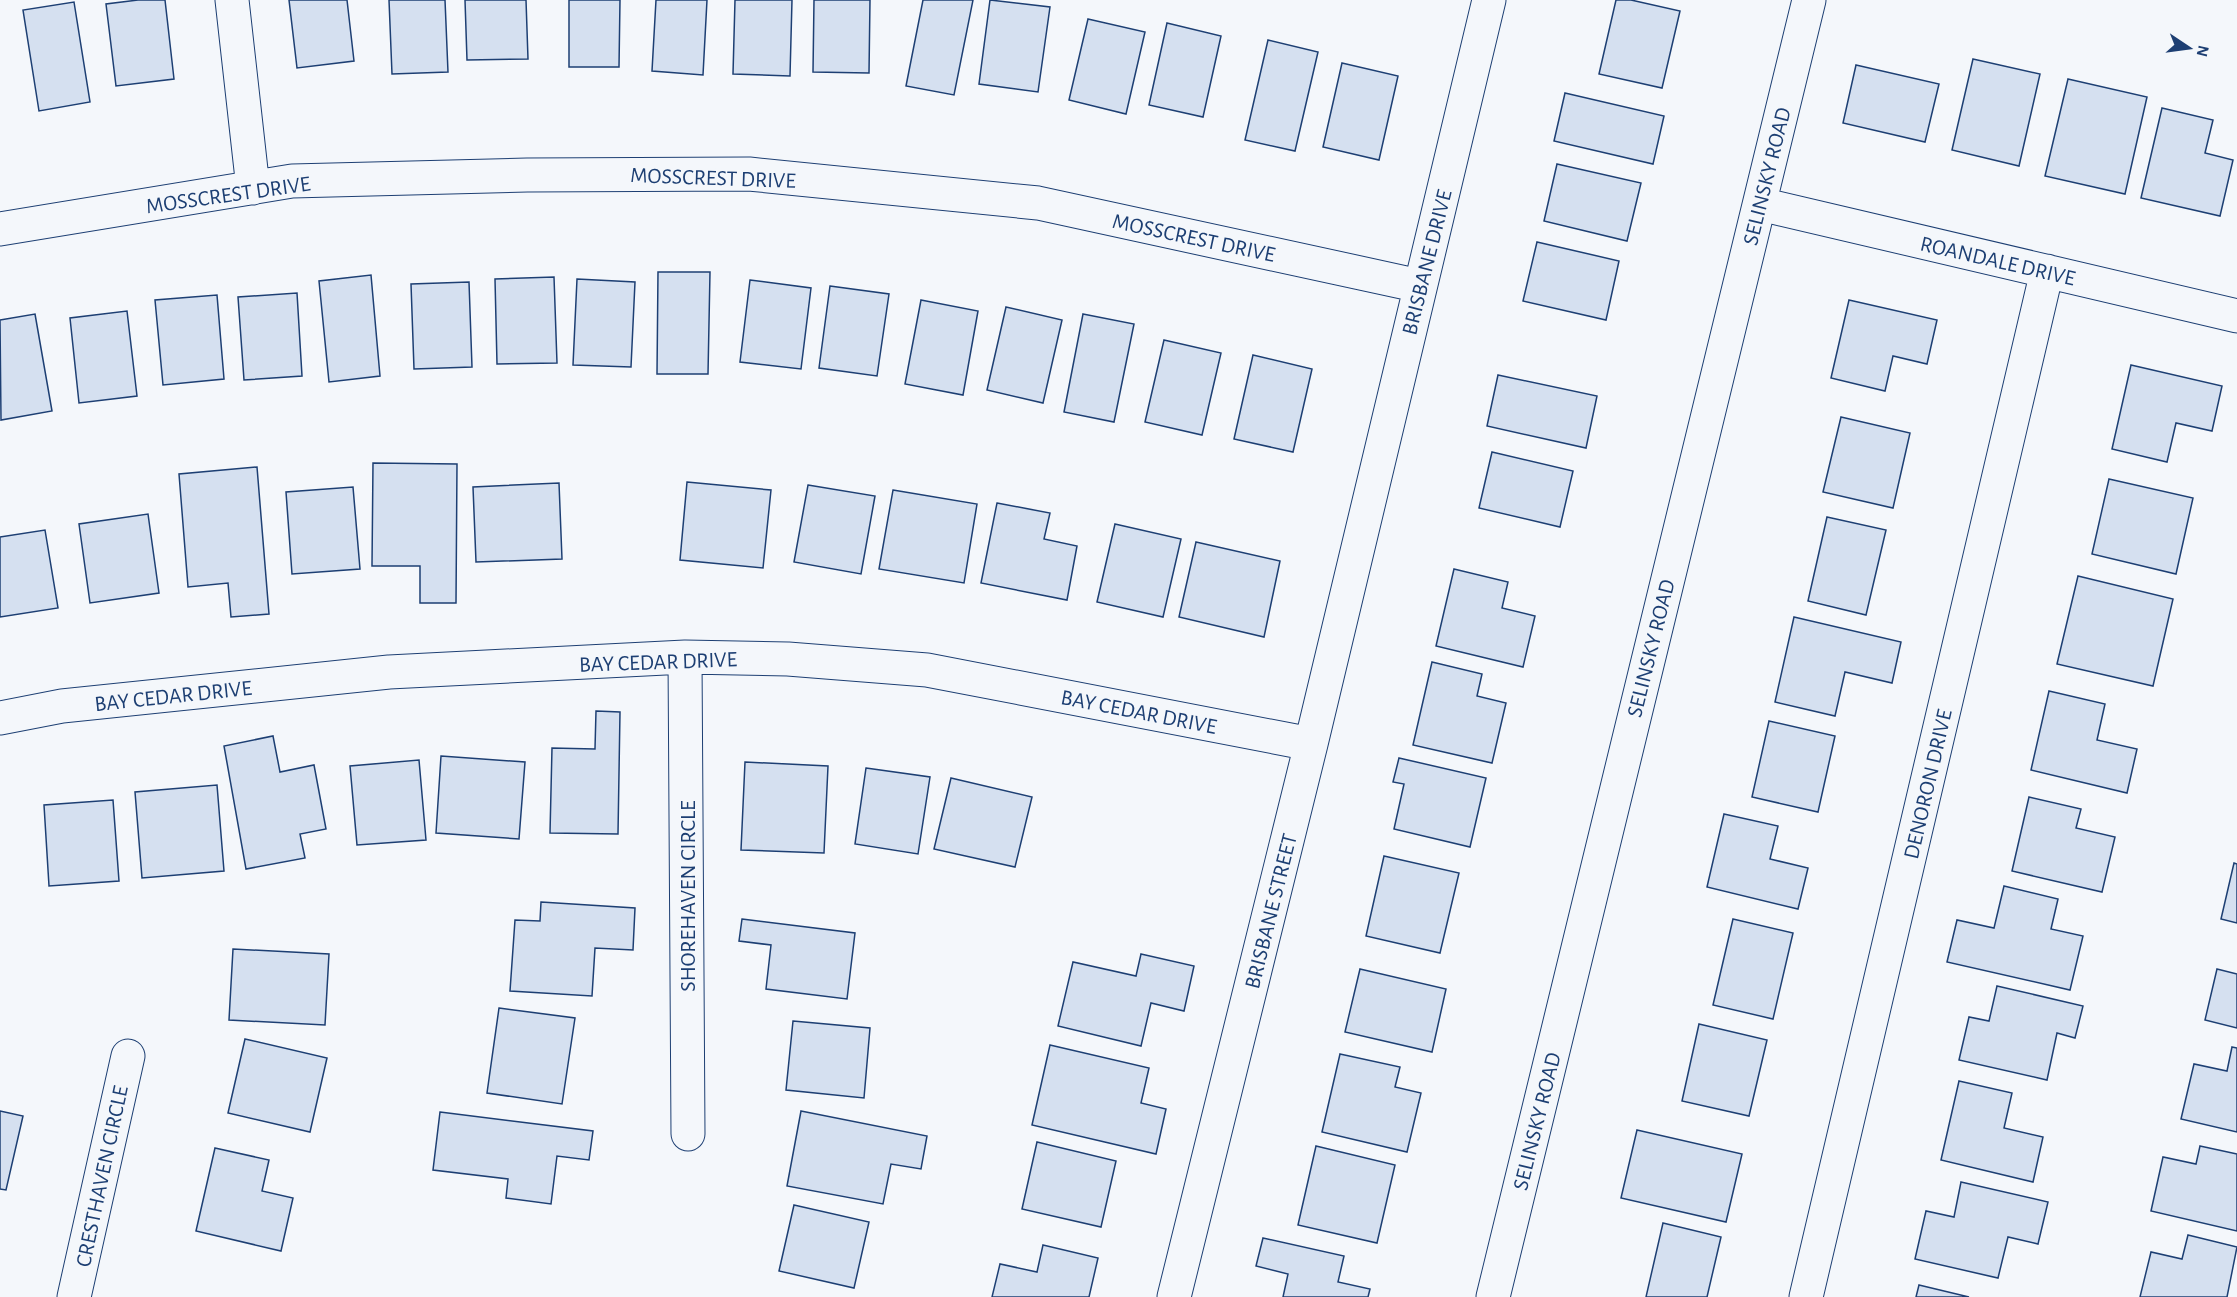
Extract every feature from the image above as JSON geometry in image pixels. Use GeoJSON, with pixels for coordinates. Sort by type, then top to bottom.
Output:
{"type":"FeatureCollection","features":[{"type":"Feature","properties":{"kind":"street"},"geometry":{"type":"LineString","coordinates":[[232,0],[253,188]]}},
{"type":"Feature","properties":{"kind":"street","name":"BRISBANE DRIVE"},"geometry":{"type":"LineString","coordinates":[[1363,524],[1489,0]]}},
{"type":"Feature","properties":{"kind":"street","name":"SELINSKY ROAD"},"geometry":{"type":"LineString","coordinates":[[1493,1297],[1687,493],[1809,0]]}},
{"type":"Feature","properties":{"kind":"street","name":"MOSSCREST DRIVE"},"geometry":{"type":"LineString","coordinates":[[0,229],[304,181],[527,175],[749,174],[1038,203],[1420,286]]}},
{"type":"Feature","properties":{"kind":"street","name":"ROANDALE DRIVE"},"geometry":{"type":"LineString","coordinates":[[1760,204],[2237,316]]}},
{"type":"Feature","properties":{"kind":"street","name":"DENORON DRIVE"},"geometry":{"type":"LineString","coordinates":[[1806,1297],[2047,271]]}},
{"type":"Feature","properties":{"kind":"street","name":"BRISBANE STREET"},"geometry":{"type":"LineString","coordinates":[[1174,1297],[1363,524]]}},
{"type":"Feature","properties":{"kind":"street","name":"BAY CEDAR DRIVE"},"geometry":{"type":"LineString","coordinates":[[0,718],[62,706],[389,672],[685,657],[788,659],[927,670],[1311,744]]}},
{"type":"Feature","properties":{"kind":"street","name":"SHOREHAVEN CIRCLE"},"geometry":{"type":"LineString","coordinates":[[685,657],[688,1134]]}},
{"type":"Feature","properties":{"kind":"street","name":"CRESTHAVEN CIRCLE"},"geometry":{"type":"LineString","coordinates":[[75,1297],[128,1056]]}},
{"type":"Feature","properties":{"kind":"building"},"geometry":{"type":"Polygon","coordinates":[[[138,0],[165,0],[174,79],[116,86],[106,4],[138,0]]]}},
{"type":"Feature","properties":{"kind":"building"},"geometry":{"type":"Polygon","coordinates":[[[289,0],[347,0],[354,61],[297,68],[289,0]]]}},
{"type":"Feature","properties":{"kind":"building"},"geometry":{"type":"Polygon","coordinates":[[[389,0],[445,0],[448,72],[392,74],[389,0]]]}},
{"type":"Feature","properties":{"kind":"building"},"geometry":{"type":"Polygon","coordinates":[[[465,0],[526,0],[528,59],[467,60],[465,0]]]}},
{"type":"Feature","properties":{"kind":"building"},"geometry":{"type":"Polygon","coordinates":[[[569,0],[620,0],[619,67],[569,67],[569,0]]]}},
{"type":"Feature","properties":{"kind":"building"},"geometry":{"type":"Polygon","coordinates":[[[656,0],[707,0],[703,75],[652,71],[656,0]]]}},
{"type":"Feature","properties":{"kind":"building"},"geometry":{"type":"Polygon","coordinates":[[[735,0],[792,0],[790,76],[733,74],[735,0]]]}},
{"type":"Feature","properties":{"kind":"building"},"geometry":{"type":"Polygon","coordinates":[[[814,0],[870,0],[869,73],[813,72],[814,0]]]}},
{"type":"Feature","properties":{"kind":"building"},"geometry":{"type":"Polygon","coordinates":[[[923,0],[973,0],[954,95],[906,86],[923,0]]]}},
{"type":"Feature","properties":{"kind":"building"},"geometry":{"type":"Polygon","coordinates":[[[990,0],[1050,7],[1038,92],[979,84],[990,0]]]}},
{"type":"Feature","properties":{"kind":"building"},"geometry":{"type":"Polygon","coordinates":[[[1616,0],[1631,0],[1680,11],[1662,88],[1599,74],[1616,0]]]}},
{"type":"Feature","properties":{"kind":"building"},"geometry":{"type":"Polygon","coordinates":[[[74,2],[90,102],[39,111],[23,10],[74,2]]]}},
{"type":"Feature","properties":{"kind":"building"},"geometry":{"type":"Polygon","coordinates":[[[1088,19],[1145,32],[1126,114],[1069,100],[1088,19]]]}},
{"type":"Feature","properties":{"kind":"building"},"geometry":{"type":"Polygon","coordinates":[[[1167,23],[1221,36],[1203,117],[1149,105],[1167,23]]]}},
{"type":"Feature","properties":{"kind":"building"},"geometry":{"type":"Polygon","coordinates":[[[1268,40],[1318,52],[1295,151],[1245,140],[1268,40]]]}},
{"type":"Feature","properties":{"kind":"building"},"geometry":{"type":"Polygon","coordinates":[[[1973,59],[2040,74],[2019,166],[1952,150],[1973,59]]]}},
{"type":"Feature","properties":{"kind":"building"},"geometry":{"type":"Polygon","coordinates":[[[1342,63],[1398,76],[1379,160],[1323,147],[1342,63]]]}},
{"type":"Feature","properties":{"kind":"building"},"geometry":{"type":"Polygon","coordinates":[[[1856,65],[1939,84],[1925,142],[1843,123],[1856,65]]]}},
{"type":"Feature","properties":{"kind":"building"},"geometry":{"type":"Polygon","coordinates":[[[2068,79],[2147,97],[2125,194],[2045,176],[2068,79]]]}},
{"type":"Feature","properties":{"kind":"building"},"geometry":{"type":"Polygon","coordinates":[[[1565,93],[1664,116],[1653,164],[1554,141],[1565,93]]]}},
{"type":"Feature","properties":{"kind":"building"},"geometry":{"type":"Polygon","coordinates":[[[2162,108],[2213,120],[2205,153],[2233,160],[2220,216],[2141,198],[2162,108]]]}},
{"type":"Feature","properties":{"kind":"building"},"geometry":{"type":"Polygon","coordinates":[[[1557,164],[1641,183],[1627,241],[1544,221],[1557,164]]]}},
{"type":"Feature","properties":{"kind":"building"},"geometry":{"type":"Polygon","coordinates":[[[1537,242],[1619,261],[1606,320],[1523,301],[1537,242]]]}},
{"type":"Feature","properties":{"kind":"building"},"geometry":{"type":"Polygon","coordinates":[[[658,272],[710,272],[708,374],[657,374],[658,272]]]}},
{"type":"Feature","properties":{"kind":"building"},"geometry":{"type":"Polygon","coordinates":[[[371,275],[380,376],[329,382],[319,281],[371,275]]]}},
{"type":"Feature","properties":{"kind":"building"},"geometry":{"type":"Polygon","coordinates":[[[554,277],[557,363],[497,364],[495,279],[554,277]]]}},
{"type":"Feature","properties":{"kind":"building"},"geometry":{"type":"Polygon","coordinates":[[[577,279],[635,282],[631,367],[573,365],[577,279]]]}},
{"type":"Feature","properties":{"kind":"building"},"geometry":{"type":"Polygon","coordinates":[[[750,280],[811,288],[801,369],[740,362],[750,280]]]}},
{"type":"Feature","properties":{"kind":"building"},"geometry":{"type":"Polygon","coordinates":[[[469,282],[472,367],[414,369],[411,284],[469,282]]]}},
{"type":"Feature","properties":{"kind":"building"},"geometry":{"type":"Polygon","coordinates":[[[830,286],[889,294],[877,376],[819,368],[830,286]]]}},
{"type":"Feature","properties":{"kind":"building"},"geometry":{"type":"Polygon","coordinates":[[[297,293],[302,376],[244,380],[238,297],[297,293]]]}},
{"type":"Feature","properties":{"kind":"building"},"geometry":{"type":"Polygon","coordinates":[[[217,295],[224,379],[163,385],[155,300],[217,295]]]}},
{"type":"Feature","properties":{"kind":"building"},"geometry":{"type":"Polygon","coordinates":[[[921,300],[978,311],[963,395],[905,384],[921,300]]]}},
{"type":"Feature","properties":{"kind":"building"},"geometry":{"type":"Polygon","coordinates":[[[1849,300],[1937,320],[1927,364],[1893,356],[1885,391],[1831,378],[1849,300]]]}},
{"type":"Feature","properties":{"kind":"building"},"geometry":{"type":"Polygon","coordinates":[[[1006,307],[1062,320],[1043,403],[987,390],[1006,307]]]}},
{"type":"Feature","properties":{"kind":"building"},"geometry":{"type":"Polygon","coordinates":[[[127,311],[137,396],[79,403],[70,318],[127,311]]]}},
{"type":"Feature","properties":{"kind":"building"},"geometry":{"type":"Polygon","coordinates":[[[35,314],[52,411],[1,420],[0,320],[35,314]]]}},
{"type":"Feature","properties":{"kind":"building"},"geometry":{"type":"Polygon","coordinates":[[[1083,314],[1134,324],[1114,422],[1064,412],[1083,314]]]}},
{"type":"Feature","properties":{"kind":"building"},"geometry":{"type":"Polygon","coordinates":[[[1164,340],[1221,353],[1202,435],[1145,422],[1164,340]]]}},
{"type":"Feature","properties":{"kind":"building"},"geometry":{"type":"Polygon","coordinates":[[[1253,355],[1312,369],[1293,452],[1234,439],[1253,355]]]}},
{"type":"Feature","properties":{"kind":"building"},"geometry":{"type":"Polygon","coordinates":[[[2131,365],[2222,386],[2212,431],[2176,423],[2167,462],[2112,449],[2131,365]]]}},
{"type":"Feature","properties":{"kind":"building"},"geometry":{"type":"Polygon","coordinates":[[[1498,375],[1597,396],[1586,448],[1487,426],[1498,375]]]}},
{"type":"Feature","properties":{"kind":"building"},"geometry":{"type":"Polygon","coordinates":[[[1841,417],[1910,433],[1893,508],[1823,492],[1841,417]]]}},
{"type":"Feature","properties":{"kind":"building"},"geometry":{"type":"Polygon","coordinates":[[[1492,452],[1573,471],[1560,527],[1479,508],[1492,452]]]}},
{"type":"Feature","properties":{"kind":"building"},"geometry":{"type":"Polygon","coordinates":[[[373,463],[457,464],[456,603],[420,603],[420,566],[372,566],[373,463]]]}},
{"type":"Feature","properties":{"kind":"building"},"geometry":{"type":"Polygon","coordinates":[[[257,467],[269,614],[231,617],[228,583],[188,587],[179,474],[257,467]]]}},
{"type":"Feature","properties":{"kind":"building"},"geometry":{"type":"Polygon","coordinates":[[[2109,479],[2193,498],[2176,574],[2092,554],[2109,479]]]}},
{"type":"Feature","properties":{"kind":"building"},"geometry":{"type":"Polygon","coordinates":[[[687,482],[771,490],[763,568],[680,560],[687,482]]]}},
{"type":"Feature","properties":{"kind":"building"},"geometry":{"type":"Polygon","coordinates":[[[559,483],[562,559],[476,562],[473,487],[559,483]]]}},
{"type":"Feature","properties":{"kind":"building"},"geometry":{"type":"Polygon","coordinates":[[[808,485],[875,496],[861,574],[794,562],[808,485]]]}},
{"type":"Feature","properties":{"kind":"building"},"geometry":{"type":"Polygon","coordinates":[[[353,487],[360,569],[292,574],[286,492],[353,487]]]}},
{"type":"Feature","properties":{"kind":"building"},"geometry":{"type":"Polygon","coordinates":[[[893,490],[977,504],[964,583],[879,569],[893,490]]]}},
{"type":"Feature","properties":{"kind":"building"},"geometry":{"type":"Polygon","coordinates":[[[997,503],[1050,513],[1044,539],[1077,546],[1067,600],[981,583],[997,503]]]}},
{"type":"Feature","properties":{"kind":"building"},"geometry":{"type":"Polygon","coordinates":[[[148,514],[159,593],[90,603],[79,524],[148,514]]]}},
{"type":"Feature","properties":{"kind":"building"},"geometry":{"type":"Polygon","coordinates":[[[1827,517],[1886,530],[1866,615],[1808,601],[1827,517]]]}},
{"type":"Feature","properties":{"kind":"building"},"geometry":{"type":"Polygon","coordinates":[[[1115,524],[1181,539],[1163,617],[1097,602],[1115,524]]]}},
{"type":"Feature","properties":{"kind":"building"},"geometry":{"type":"Polygon","coordinates":[[[45,530],[58,608],[0,617],[0,537],[45,530]]]}},
{"type":"Feature","properties":{"kind":"building"},"geometry":{"type":"Polygon","coordinates":[[[1196,542],[1280,561],[1264,637],[1179,617],[1196,542]]]}},
{"type":"Feature","properties":{"kind":"building"},"geometry":{"type":"Polygon","coordinates":[[[1454,569],[1508,582],[1502,608],[1535,616],[1523,667],[1436,646],[1454,569]]]}},
{"type":"Feature","properties":{"kind":"building"},"geometry":{"type":"Polygon","coordinates":[[[2078,576],[2173,599],[2153,686],[2057,664],[2078,576]]]}},
{"type":"Feature","properties":{"kind":"building"},"geometry":{"type":"Polygon","coordinates":[[[1794,617],[1901,642],[1892,683],[1845,672],[1835,716],[1775,702],[1794,617]]]}},
{"type":"Feature","properties":{"kind":"building"},"geometry":{"type":"Polygon","coordinates":[[[1432,662],[1482,674],[1477,696],[1506,703],[1492,763],[1413,745],[1432,662]]]}},
{"type":"Feature","properties":{"kind":"building"},"geometry":{"type":"Polygon","coordinates":[[[2049,691],[2105,704],[2097,740],[2137,749],[2127,793],[2031,770],[2049,691]]]}},
{"type":"Feature","properties":{"kind":"building"},"geometry":{"type":"Polygon","coordinates":[[[596,711],[620,712],[618,834],[550,833],[552,748],[595,749],[596,711]]]}},
{"type":"Feature","properties":{"kind":"building"},"geometry":{"type":"Polygon","coordinates":[[[1769,721],[1835,736],[1818,812],[1752,797],[1769,721]]]}},
{"type":"Feature","properties":{"kind":"building"},"geometry":{"type":"Polygon","coordinates":[[[273,736],[280,772],[314,765],[326,829],[300,834],[305,858],[246,869],[224,746],[273,736]]]}},
{"type":"Feature","properties":{"kind":"building"},"geometry":{"type":"Polygon","coordinates":[[[441,756],[525,762],[519,839],[436,833],[441,756]]]}},
{"type":"Feature","properties":{"kind":"building"},"geometry":{"type":"Polygon","coordinates":[[[1399,758],[1486,778],[1470,847],[1394,829],[1404,784],[1393,782],[1399,758]]]}},
{"type":"Feature","properties":{"kind":"building"},"geometry":{"type":"Polygon","coordinates":[[[419,760],[426,840],[357,845],[350,766],[419,760]]]}},
{"type":"Feature","properties":{"kind":"building"},"geometry":{"type":"Polygon","coordinates":[[[745,762],[828,766],[824,853],[741,850],[745,762]]]}},
{"type":"Feature","properties":{"kind":"building"},"geometry":{"type":"Polygon","coordinates":[[[866,768],[930,777],[918,854],[855,844],[866,768]]]}},
{"type":"Feature","properties":{"kind":"building"},"geometry":{"type":"Polygon","coordinates":[[[951,778],[1032,797],[1015,867],[934,849],[951,778]]]}},
{"type":"Feature","properties":{"kind":"building"},"geometry":{"type":"Polygon","coordinates":[[[217,785],[224,871],[142,878],[135,792],[217,785]]]}},
{"type":"Feature","properties":{"kind":"building"},"geometry":{"type":"Polygon","coordinates":[[[2029,797],[2081,809],[2076,828],[2115,837],[2102,892],[2012,871],[2029,797]]]}},
{"type":"Feature","properties":{"kind":"building"},"geometry":{"type":"Polygon","coordinates":[[[113,800],[119,881],[49,886],[44,805],[113,800]]]}},
{"type":"Feature","properties":{"kind":"building"},"geometry":{"type":"Polygon","coordinates":[[[1724,814],[1778,826],[1770,859],[1808,868],[1798,909],[1707,887],[1724,814]]]}},
{"type":"Feature","properties":{"kind":"building"},"geometry":{"type":"Polygon","coordinates":[[[1384,856],[1459,873],[1440,953],[1366,936],[1384,856]]]}},
{"type":"Feature","properties":{"kind":"building"},"geometry":{"type":"Polygon","coordinates":[[[2234,863],[2237,864],[2237,923],[2221,919],[2234,863]]]}},
{"type":"Feature","properties":{"kind":"building"},"geometry":{"type":"Polygon","coordinates":[[[2004,886],[2058,899],[2051,929],[2083,936],[2070,990],[1947,962],[1957,920],[1994,928],[2004,886]]]}},
{"type":"Feature","properties":{"kind":"building"},"geometry":{"type":"Polygon","coordinates":[[[541,902],[635,908],[633,950],[595,948],[592,996],[510,991],[515,920],[540,921],[541,902]]]}},
{"type":"Feature","properties":{"kind":"building"},"geometry":{"type":"Polygon","coordinates":[[[742,919],[855,933],[847,999],[766,989],[771,945],[739,941],[742,919]]]}},
{"type":"Feature","properties":{"kind":"building"},"geometry":{"type":"Polygon","coordinates":[[[1733,919],[1793,933],[1773,1019],[1713,1005],[1733,919]]]}},
{"type":"Feature","properties":{"kind":"building"},"geometry":{"type":"Polygon","coordinates":[[[233,949],[329,954],[325,1025],[229,1020],[233,949]]]}},
{"type":"Feature","properties":{"kind":"building"},"geometry":{"type":"Polygon","coordinates":[[[1141,954],[1194,966],[1184,1011],[1151,1003],[1141,1046],[1058,1026],[1073,962],[1136,976],[1141,954]]]}},
{"type":"Feature","properties":{"kind":"building"},"geometry":{"type":"Polygon","coordinates":[[[1360,969],[1446,989],[1432,1052],[1345,1032],[1360,969]]]}},
{"type":"Feature","properties":{"kind":"building"},"geometry":{"type":"Polygon","coordinates":[[[2217,969],[2237,974],[2237,1028],[2205,1020],[2217,969]]]}},
{"type":"Feature","properties":{"kind":"building"},"geometry":{"type":"Polygon","coordinates":[[[1997,986],[2083,1006],[2075,1038],[2057,1033],[2047,1080],[1959,1060],[1969,1017],[1989,1021],[1997,986]]]}},
{"type":"Feature","properties":{"kind":"building"},"geometry":{"type":"Polygon","coordinates":[[[499,1008],[575,1018],[562,1104],[487,1093],[499,1008]]]}},
{"type":"Feature","properties":{"kind":"building"},"geometry":{"type":"Polygon","coordinates":[[[793,1021],[870,1028],[864,1098],[786,1090],[793,1021]]]}},
{"type":"Feature","properties":{"kind":"building"},"geometry":{"type":"Polygon","coordinates":[[[1699,1024],[1767,1040],[1749,1116],[1682,1101],[1699,1024]]]}},
{"type":"Feature","properties":{"kind":"building"},"geometry":{"type":"Polygon","coordinates":[[[245,1039],[327,1058],[310,1132],[228,1113],[245,1039]]]}},
{"type":"Feature","properties":{"kind":"building"},"geometry":{"type":"Polygon","coordinates":[[[1050,1045],[1149,1068],[1141,1103],[1166,1109],[1156,1154],[1032,1125],[1050,1045]]]}},
{"type":"Feature","properties":{"kind":"building"},"geometry":{"type":"Polygon","coordinates":[[[2232,1047],[2237,1048],[2237,1132],[2181,1119],[2194,1064],[2227,1071],[2232,1047]]]}},
{"type":"Feature","properties":{"kind":"building"},"geometry":{"type":"Polygon","coordinates":[[[1340,1054],[1400,1067],[1395,1087],[1421,1093],[1407,1152],[1322,1132],[1340,1054]]]}},
{"type":"Feature","properties":{"kind":"building"},"geometry":{"type":"Polygon","coordinates":[[[1959,1081],[2012,1093],[2004,1128],[2043,1137],[2033,1182],[1941,1160],[1959,1081]]]}},
{"type":"Feature","properties":{"kind":"building"},"geometry":{"type":"Polygon","coordinates":[[[0,1111],[23,1116],[6,1190],[0,1189],[0,1111]]]}},
{"type":"Feature","properties":{"kind":"building"},"geometry":{"type":"Polygon","coordinates":[[[801,1111],[927,1136],[921,1169],[891,1164],[883,1204],[787,1186],[801,1111]]]}},
{"type":"Feature","properties":{"kind":"building"},"geometry":{"type":"Polygon","coordinates":[[[440,1112],[593,1131],[589,1160],[557,1156],[551,1204],[506,1198],[508,1179],[433,1170],[440,1112]]]}},
{"type":"Feature","properties":{"kind":"building"},"geometry":{"type":"Polygon","coordinates":[[[1637,1130],[1742,1154],[1726,1222],[1621,1198],[1637,1130]]]}},
{"type":"Feature","properties":{"kind":"building"},"geometry":{"type":"Polygon","coordinates":[[[1037,1142],[1116,1161],[1101,1227],[1022,1209],[1037,1142]]]}},
{"type":"Feature","properties":{"kind":"building"},"geometry":{"type":"Polygon","coordinates":[[[1316,1146],[1395,1165],[1377,1243],[1298,1225],[1316,1146]]]}},
{"type":"Feature","properties":{"kind":"building"},"geometry":{"type":"Polygon","coordinates":[[[2200,1146],[2237,1154],[2237,1231],[2151,1211],[2163,1157],[2196,1164],[2200,1146]]]}},
{"type":"Feature","properties":{"kind":"building"},"geometry":{"type":"Polygon","coordinates":[[[215,1148],[269,1160],[262,1191],[293,1198],[281,1251],[196,1231],[215,1148]]]}},
{"type":"Feature","properties":{"kind":"building"},"geometry":{"type":"Polygon","coordinates":[[[1961,1182],[2048,1202],[2038,1244],[2008,1237],[1998,1278],[1915,1259],[1926,1211],[1954,1217],[1961,1182]]]}},
{"type":"Feature","properties":{"kind":"building"},"geometry":{"type":"Polygon","coordinates":[[[794,1205],[869,1222],[854,1288],[779,1271],[794,1205]]]}},
{"type":"Feature","properties":{"kind":"building"},"geometry":{"type":"Polygon","coordinates":[[[1663,1223],[1721,1237],[1707,1297],[1646,1297],[1663,1223]]]}},
{"type":"Feature","properties":{"kind":"building"},"geometry":{"type":"Polygon","coordinates":[[[2188,1235],[2237,1247],[2227,1297],[2140,1297],[2151,1252],[2182,1259],[2188,1235]]]}},
{"type":"Feature","properties":{"kind":"building"},"geometry":{"type":"Polygon","coordinates":[[[1263,1238],[1344,1256],[1338,1282],[1370,1289],[1368,1297],[1283,1297],[1288,1274],[1256,1266],[1263,1238]]]}},
{"type":"Feature","properties":{"kind":"building"},"geometry":{"type":"Polygon","coordinates":[[[1043,1245],[1098,1258],[1089,1297],[992,1297],[1000,1264],[1037,1272],[1043,1245]]]}},
{"type":"Feature","properties":{"kind":"building"},"geometry":{"type":"Polygon","coordinates":[[[1919,1285],[1969,1297],[1916,1297],[1919,1285]]]}}]}
